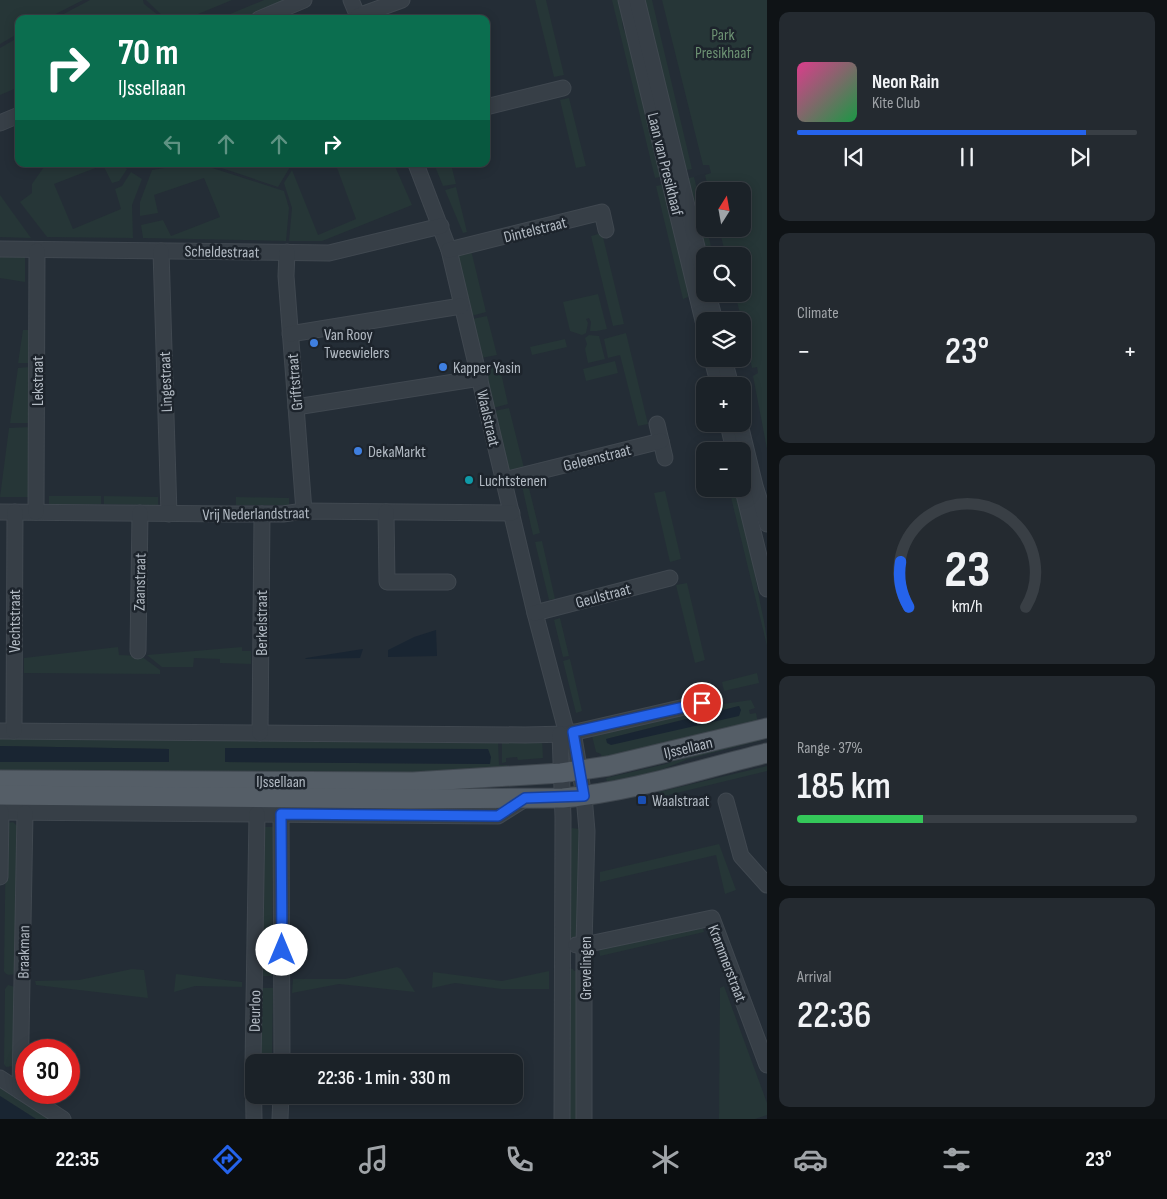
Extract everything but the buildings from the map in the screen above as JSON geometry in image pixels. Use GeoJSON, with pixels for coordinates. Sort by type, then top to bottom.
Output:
{"type":"FeatureCollection","features":[{"type":"Feature","properties":{"kind":"main road","name":"IJssellaan"},"geometry":{"type":"LineString","coordinates":[[0,780],[413,782],[561,773],[580,771],[767,728]]}},
{"type":"Feature","properties":{"kind":"main road","name":"IJssellaan"},"geometry":{"type":"LineString","coordinates":[[0,806],[563,798],[584,796],[653,782],[767,753]]}},
{"type":"Feature","properties":{"kind":"street"},"geometry":{"type":"LineString","coordinates":[[268,15],[304,0]]}},
{"type":"Feature","properties":{"kind":"street"},"geometry":{"type":"LineString","coordinates":[[351,0],[357,15]]}},
{"type":"Feature","properties":{"kind":"street"},"geometry":{"type":"LineString","coordinates":[[363,15],[402,0]]}},
{"type":"Feature","properties":{"kind":"street","name":"Laan van Presikhaaf"},"geometry":{"type":"LineString","coordinates":[[626,0],[701,312]]}},
{"type":"Feature","properties":{"kind":"street","name":"Laan van Presikhaaf"},"geometry":{"type":"LineString","coordinates":[[637,0],[697,247]]}},
{"type":"Feature","properties":{"kind":"street"},"geometry":{"type":"LineString","coordinates":[[490,106],[563,88]]}},
{"type":"Feature","properties":{"kind":"street"},"geometry":{"type":"LineString","coordinates":[[0,123],[15,117]]}},
{"type":"Feature","properties":{"kind":"street","name":"Waalstraat"},"geometry":{"type":"LineString","coordinates":[[417,167],[449,250],[535,613],[567,733]]}},
{"type":"Feature","properties":{"kind":"street","name":"Dintelstraat"},"geometry":{"type":"LineString","coordinates":[[449,250],[602,212],[606,230]]}},
{"type":"Feature","properties":{"kind":"street","name":"Scheldestraat"},"geometry":{"type":"LineString","coordinates":[[0,249],[37,251],[51,249],[329,253],[441,226]]}},
{"type":"Feature","properties":{"kind":"street","name":"Lekstraat"},"geometry":{"type":"LineString","coordinates":[[36,512],[37,251]]}},
{"type":"Feature","properties":{"kind":"street","name":"Lingestraat"},"geometry":{"type":"LineString","coordinates":[[161,251],[169,514]]}},
{"type":"Feature","properties":{"kind":"street","name":"Griftstraat"},"geometry":{"type":"LineString","coordinates":[[287,252],[286,276],[304,511]]}},
{"type":"Feature","properties":{"kind":"street"},"geometry":{"type":"LineString","coordinates":[[290,334],[462,306]]}},
{"type":"Feature","properties":{"kind":"street"},"geometry":{"type":"LineString","coordinates":[[296,407],[480,378]]}},
{"type":"Feature","properties":{"kind":"street"},"geometry":{"type":"LineString","coordinates":[[658,424],[665,458]]}},
{"type":"Feature","properties":{"kind":"street"},"geometry":{"type":"LineString","coordinates":[[742,432],[755,486],[767,524]]}},
{"type":"Feature","properties":{"kind":"street","name":"Geleenstraat"},"geometry":{"type":"LineString","coordinates":[[504,480],[661,442]]}},
{"type":"Feature","properties":{"kind":"street"},"geometry":{"type":"LineString","coordinates":[[745,497],[767,589]]}},
{"type":"Feature","properties":{"kind":"street","name":"Vrij Nederlandstraat"},"geometry":{"type":"LineString","coordinates":[[8,512],[169,514],[283,514],[304,511],[512,513]]}},
{"type":"Feature","properties":{"kind":"street","name":"Vechtstraat"},"geometry":{"type":"LineString","coordinates":[[7,731],[8,512]]}},
{"type":"Feature","properties":{"kind":"street"},"geometry":{"type":"LineString","coordinates":[[386,512],[387,582],[448,582]]}},
{"type":"Feature","properties":{"kind":"street","name":"Zaanstraat"},"geometry":{"type":"LineString","coordinates":[[138,651],[140,513]]}},
{"type":"Feature","properties":{"kind":"street","name":"Berkelstraat"},"geometry":{"type":"LineString","coordinates":[[260,733],[262,514]]}},
{"type":"Feature","properties":{"kind":"street","name":"Geulstraat"},"geometry":{"type":"LineString","coordinates":[[535,613],[670,578]]}},
{"type":"Feature","properties":{"kind":"street"},"geometry":{"type":"LineString","coordinates":[[7,731],[516,735],[567,733],[716,700]]}},
{"type":"Feature","properties":{"kind":"street"},"geometry":{"type":"LineString","coordinates":[[567,733],[580,771],[584,796]]}},
{"type":"Feature","properties":{"kind":"street"},"geometry":{"type":"LineString","coordinates":[[563,798],[561,773],[567,733]]}},
{"type":"Feature","properties":{"kind":"street","name":"Grevelingen"},"geometry":{"type":"LineString","coordinates":[[584,796],[586,817],[584,1119]]}},
{"type":"Feature","properties":{"kind":"street","name":"IJssellaan"},"geometry":{"type":"LineString","coordinates":[[0,806],[25,813],[498,816],[525,798]]}},
{"type":"Feature","properties":{"kind":"street","name":"Grevelingen"},"geometry":{"type":"LineString","coordinates":[[562,1119],[563,798]]}},
{"type":"Feature","properties":{"kind":"street"},"geometry":{"type":"LineString","coordinates":[[726,802],[741,856],[767,885]]}},
{"type":"Feature","properties":{"kind":"street"},"geometry":{"type":"LineString","coordinates":[[0,806],[0,877]]}},
{"type":"Feature","properties":{"kind":"street","name":"Braakman"},"geometry":{"type":"LineString","coordinates":[[21,1039],[25,813]]}},
{"type":"Feature","properties":{"kind":"street","name":"Deurloo"},"geometry":{"type":"LineString","coordinates":[[254,1119],[253,1065],[257,814]]}},
{"type":"Feature","properties":{"kind":"street","name":"Deurloo"},"geometry":{"type":"LineString","coordinates":[[281,814],[282,1054]]}},
{"type":"Feature","properties":{"kind":"street","name":"Krammerstraat"},"geometry":{"type":"LineString","coordinates":[[562,945],[584,945],[712,918],[767,1065]]}},
{"type":"Feature","properties":{"kind":"street"},"geometry":{"type":"LineString","coordinates":[[0,1078],[15,1088]]}},
{"type":"Feature","properties":{"kind":"street"},"geometry":{"type":"LineString","coordinates":[[40,1104],[63,1119]]}},
{"type":"Feature","properties":{"kind":"street"},"geometry":{"type":"LineString","coordinates":[[280,1119],[281,1104]]}},
{"type":"Feature","properties":{"kind":"green space"},"geometry":{"type":"Polygon","coordinates":[[[0,0],[83,0],[54,15],[15,15],[15,35],[0,44],[0,0]]]}},
{"type":"Feature","properties":{"kind":"green space"},"geometry":{"type":"Polygon","coordinates":[[[90,0],[143,0],[144,4],[158,15],[62,15],[90,0]]]}},
{"type":"Feature","properties":{"kind":"green space"},"geometry":{"type":"Polygon","coordinates":[[[146,0],[232,0],[196,15],[162,15],[146,0]]]}},
{"type":"Feature","properties":{"kind":"green space"},"geometry":{"type":"Polygon","coordinates":[[[264,0],[292,0],[255,15],[228,15],[264,0]]]}},
{"type":"Feature","properties":{"kind":"green space"},"geometry":{"type":"Polygon","coordinates":[[[535,0],[546,0],[564,75],[554,77],[535,0]]]}},
{"type":"Feature","properties":{"kind":"green space"},"geometry":{"type":"Polygon","coordinates":[[[612,0],[622,0],[625,10],[622,18],[623,27],[626,35],[632,41],[665,176],[655,178],[612,0]]]}},
{"type":"Feature","properties":{"kind":"green space"},"geometry":{"type":"Polygon","coordinates":[[[641,0],[652,0],[692,169],[682,171],[641,0]]]}},
{"type":"Feature","properties":{"kind":"green space","name":"Park Presikhaaf"},"geometry":{"type":"Polygon","coordinates":[[[662,0],[767,0],[767,449],[753,376],[758,373],[757,367],[752,368],[751,363],[751,312],[740,312],[737,302],[751,302],[751,247],[724,247],[721,238],[751,238],[751,182],[707,182],[705,175],[711,173],[709,165],[703,165],[662,0]]]}},
{"type":"Feature","properties":{"kind":"green space"},"geometry":{"type":"Polygon","coordinates":[[[15,39],[15,89],[0,95],[0,48],[15,39]]]}},
{"type":"Feature","properties":{"kind":"green space"},"geometry":{"type":"Polygon","coordinates":[[[569,98],[586,166],[576,168],[560,100],[569,98]]]}},
{"type":"Feature","properties":{"kind":"green space"},"geometry":{"type":"Polygon","coordinates":[[[44,167],[98,167],[54,184],[73,229],[121,209],[115,189],[122,186],[131,172],[142,179],[132,205],[133,238],[47,237],[20,202],[32,193],[32,184],[44,167]]]}},
{"type":"Feature","properties":{"kind":"green space"},"geometry":{"type":"Polygon","coordinates":[[[104,167],[124,167],[127,169],[119,181],[112,183],[104,167]]]}},
{"type":"Feature","properties":{"kind":"green space"},"geometry":{"type":"Polygon","coordinates":[[[171,167],[209,167],[284,191],[289,208],[286,241],[143,238],[141,225],[163,220],[171,236],[220,217],[204,178],[154,195],[158,213],[140,216],[140,202],[152,170],[171,167]]]}},
{"type":"Feature","properties":{"kind":"green space"},"geometry":{"type":"Polygon","coordinates":[[[219,167],[290,167],[278,187],[219,167]]]}},
{"type":"Feature","properties":{"kind":"green space"},"geometry":{"type":"Polygon","coordinates":[[[395,167],[412,205],[322,241],[289,241],[292,208],[284,183],[292,170],[318,235],[356,219],[337,168],[395,167]]]}},
{"type":"Feature","properties":{"kind":"green space"},"geometry":{"type":"Polygon","coordinates":[[[435,167],[452,167],[456,184],[443,186],[435,167]]]}},
{"type":"Feature","properties":{"kind":"green space"},"geometry":{"type":"Polygon","coordinates":[[[694,177],[696,185],[696,223],[684,179],[694,177]]]}},
{"type":"Feature","properties":{"kind":"green space"},"geometry":{"type":"Polygon","coordinates":[[[667,184],[682,249],[688,297],[683,299],[656,186],[667,184]]]}},
{"type":"Feature","properties":{"kind":"green space"},"geometry":{"type":"Polygon","coordinates":[[[456,187],[467,232],[463,233],[445,190],[456,187]]]}},
{"type":"Feature","properties":{"kind":"green space"},"geometry":{"type":"Polygon","coordinates":[[[0,195],[31,238],[0,237],[0,195]]]}},
{"type":"Feature","properties":{"kind":"green space"},"geometry":{"type":"Polygon","coordinates":[[[602,233],[624,324],[613,326],[591,236],[602,233]]]}},
{"type":"Feature","properties":{"kind":"green space"},"geometry":{"type":"Polygon","coordinates":[[[700,238],[709,238],[711,247],[703,247],[700,238]]]}},
{"type":"Feature","properties":{"kind":"green space"},"geometry":{"type":"Polygon","coordinates":[[[471,250],[486,312],[471,316],[457,259],[458,255],[471,250]]]}},
{"type":"Feature","properties":{"kind":"green space"},"geometry":{"type":"Polygon","coordinates":[[[0,254],[25,255],[25,282],[0,278],[0,254]]]}},
{"type":"Feature","properties":{"kind":"green space"},"geometry":{"type":"Polygon","coordinates":[[[598,294],[607,329],[590,331],[591,322],[589,318],[586,319],[588,323],[586,333],[582,335],[570,331],[563,302],[598,294]]]}},
{"type":"Feature","properties":{"kind":"green space"},"geometry":{"type":"Polygon","coordinates":[[[487,316],[497,355],[481,358],[472,319],[487,316]]]}},
{"type":"Feature","properties":{"kind":"green space"},"geometry":{"type":"Polygon","coordinates":[[[23,330],[29,330],[29,363],[18,363],[23,330]]]}},
{"type":"Feature","properties":{"kind":"green space"},"geometry":{"type":"Polygon","coordinates":[[[626,333],[648,424],[638,426],[620,355],[608,358],[604,339],[626,333]]]}},
{"type":"Feature","properties":{"kind":"green space"},"geometry":{"type":"Polygon","coordinates":[[[589,335],[599,336],[605,359],[588,363],[585,338],[589,335]]]}},
{"type":"Feature","properties":{"kind":"green space"},"geometry":{"type":"Polygon","coordinates":[[[565,339],[567,347],[532,355],[530,347],[565,339]]]}},
{"type":"Feature","properties":{"kind":"green space"},"geometry":{"type":"Polygon","coordinates":[[[615,361],[618,373],[586,381],[583,369],[615,361]]]}},
{"type":"Feature","properties":{"kind":"green space"},"geometry":{"type":"Polygon","coordinates":[[[499,364],[508,404],[493,408],[483,367],[499,364]]]}},
{"type":"Feature","properties":{"kind":"green space"},"geometry":{"type":"Polygon","coordinates":[[[29,367],[29,423],[10,423],[18,368],[29,367]]]}},
{"type":"Feature","properties":{"kind":"green space"},"geometry":{"type":"Polygon","coordinates":[[[509,408],[524,468],[511,471],[507,468],[494,411],[509,408]]]}},
{"type":"Feature","properties":{"kind":"green space"},"geometry":{"type":"Polygon","coordinates":[[[29,427],[29,497],[0,497],[9,428],[29,427]]]}},
{"type":"Feature","properties":{"kind":"green space"},"geometry":{"type":"Polygon","coordinates":[[[528,484],[540,533],[533,535],[522,486],[528,484]]]}},
{"type":"Feature","properties":{"kind":"green space"},"geometry":{"type":"Polygon","coordinates":[[[665,491],[681,559],[670,562],[654,493],[665,491]]]}},
{"type":"Feature","properties":{"kind":"green space"},"geometry":{"type":"Polygon","coordinates":[[[49,496],[101,496],[101,504],[49,504],[49,496]]]}},
{"type":"Feature","properties":{"kind":"green space"},"geometry":{"type":"Polygon","coordinates":[[[104,496],[158,497],[158,508],[152,505],[104,504],[104,496]]]}},
{"type":"Feature","properties":{"kind":"green space"},"geometry":{"type":"Polygon","coordinates":[[[236,497],[289,498],[289,505],[236,505],[236,497]]]}},
{"type":"Feature","properties":{"kind":"green space"},"geometry":{"type":"Polygon","coordinates":[[[731,497],[741,497],[767,646],[731,497]]]}},
{"type":"Feature","properties":{"kind":"green space"},"geometry":{"type":"Polygon","coordinates":[[[542,541],[555,599],[549,600],[535,542],[542,541]]]}},
{"type":"Feature","properties":{"kind":"green space"},"geometry":{"type":"Polygon","coordinates":[[[687,583],[705,660],[695,663],[676,585],[687,583]]]}},
{"type":"Feature","properties":{"kind":"green space"},"geometry":{"type":"Polygon","coordinates":[[[560,618],[569,656],[563,657],[554,620],[560,618]]]}},
{"type":"Feature","properties":{"kind":"green space"},"geometry":{"type":"Polygon","coordinates":[[[118,647],[119,655],[141,656],[160,670],[160,674],[24,673],[24,658],[118,647]]]}},
{"type":"Feature","properties":{"kind":"green space"},"geometry":{"type":"Polygon","coordinates":[[[242,647],[242,651],[251,651],[251,664],[220,663],[220,659],[194,658],[193,667],[162,667],[147,655],[242,647]]]}},
{"type":"Feature","properties":{"kind":"green space"},"geometry":{"type":"Polygon","coordinates":[[[570,659],[582,711],[576,713],[563,661],[570,659]]]}},
{"type":"Feature","properties":{"kind":"green space"},"geometry":{"type":"Polygon","coordinates":[[[757,673],[759,683],[724,691],[722,682],[757,673]]]}},
{"type":"Feature","properties":{"kind":"green space"},"geometry":{"type":"Polygon","coordinates":[[[751,700],[755,708],[749,710],[750,714],[756,713],[758,723],[602,760],[601,754],[596,752],[592,736],[723,704],[751,700]],[[739,706],[606,739],[740,714],[739,706]]]}},
{"type":"Feature","properties":{"kind":"green space"},"geometry":{"type":"Polygon","coordinates":[[[0,736],[498,741],[499,765],[507,765],[507,767],[493,770],[405,775],[0,772],[0,762],[169,762],[169,749],[0,746],[0,736]],[[225,748],[225,762],[490,764],[225,748]]]}},
{"type":"Feature","properties":{"kind":"green space"},"geometry":{"type":"Polygon","coordinates":[[[762,736],[763,740],[688,759],[646,776],[608,785],[606,778],[666,764],[688,755],[762,736]]]}},
{"type":"Feature","properties":{"kind":"green space"},"geometry":{"type":"Polygon","coordinates":[[[542,738],[543,758],[518,760],[517,757],[506,758],[506,762],[502,763],[502,742],[542,738]]]}},
{"type":"Feature","properties":{"kind":"green space"},"geometry":{"type":"Polygon","coordinates":[[[767,766],[767,771],[660,797],[659,792],[767,766]]]}},
{"type":"Feature","properties":{"kind":"green space"},"geometry":{"type":"Polygon","coordinates":[[[13,822],[17,826],[16,971],[15,974],[10,975],[4,971],[6,833],[7,823],[13,822]]]}},
{"type":"Feature","properties":{"kind":"green space"},"geometry":{"type":"Polygon","coordinates":[[[263,827],[273,827],[272,976],[263,976],[263,827]]]}},
{"type":"Feature","properties":{"kind":"green space"},"geometry":{"type":"Polygon","coordinates":[[[572,828],[579,829],[580,831],[578,939],[575,937],[570,939],[569,937],[570,830],[572,828]]]}},
{"type":"Feature","properties":{"kind":"green space"},"geometry":{"type":"Polygon","coordinates":[[[719,844],[736,890],[725,894],[716,855],[600,882],[600,872],[719,844]]]}},
{"type":"Feature","properties":{"kind":"green space"},"geometry":{"type":"Polygon","coordinates":[[[702,926],[704,932],[600,956],[599,947],[606,945],[610,948],[702,926]]]}},
{"type":"Feature","properties":{"kind":"green space"},"geometry":{"type":"Polygon","coordinates":[[[397,967],[401,969],[415,992],[339,984],[292,993],[293,979],[345,979],[397,967]]]}},
{"type":"Feature","properties":{"kind":"green space"},"geometry":{"type":"Polygon","coordinates":[[[569,968],[574,971],[580,969],[578,1119],[568,1119],[569,968]]]}},
{"type":"Feature","properties":{"kind":"green space"},"geometry":{"type":"Polygon","coordinates":[[[132,969],[144,970],[148,998],[36,985],[35,981],[79,980],[132,969]]]}},
{"type":"Feature","properties":{"kind":"green space"},"geometry":{"type":"Polygon","coordinates":[[[549,971],[549,989],[501,989],[455,983],[432,988],[433,972],[502,981],[549,971]]]}},
{"type":"Feature","properties":{"kind":"green space"},"geometry":{"type":"Polygon","coordinates":[[[176,974],[242,982],[242,987],[195,986],[174,992],[176,974]]]}},
{"type":"Feature","properties":{"kind":"green space"},"geometry":{"type":"Polygon","coordinates":[[[8,985],[15,987],[14,1066],[6,1067],[4,1064],[5,989],[8,985]]]}},
{"type":"Feature","properties":{"kind":"green space"},"geometry":{"type":"Polygon","coordinates":[[[724,986],[767,1103],[767,1115],[755,1119],[719,1119],[720,988],[724,986]]]}},
{"type":"Feature","properties":{"kind":"green space"},"geometry":{"type":"Polygon","coordinates":[[[262,988],[273,988],[272,1054],[261,1054],[262,988]]]}},
{"type":"Feature","properties":{"kind":"green space"},"geometry":{"type":"Polygon","coordinates":[[[0,1085],[15,1094],[15,1104],[30,1104],[54,1119],[36,1119],[0,1096],[0,1085]]]}},
{"type":"Feature","properties":{"kind":"water"},"geometry":{"type":"Polygon","coordinates":[[[436,630],[437,656],[388,657],[388,650],[414,637],[436,630]]]}},
{"type":"Feature","properties":{"kind":"water"},"geometry":{"type":"Polygon","coordinates":[[[363,649],[360,658],[305,659],[306,658],[363,649]]]}},
{"type":"Feature","properties":{"kind":"water"},"geometry":{"type":"Polygon","coordinates":[[[739,706],[741,710],[739,716],[611,745],[607,743],[606,739],[739,706]]]}},
{"type":"Feature","properties":{"kind":"water"},"geometry":{"type":"Polygon","coordinates":[[[0,746],[169,749],[169,762],[0,762],[0,746]]]}},
{"type":"Feature","properties":{"kind":"water"},"geometry":{"type":"Polygon","coordinates":[[[225,748],[488,749],[491,757],[490,764],[225,762],[225,748]]]}},
{"type":"Feature","properties":{"kind":"water"},"geometry":{"type":"Polygon","coordinates":[[[0,1096],[36,1119],[0,1119],[0,1096]]]}},
{"type":"Feature","properties":{"kind":"place","name":"Van Rooy Tweewielers"},"geometry":{"type":"Point","coordinates":[314,343]}},
{"type":"Feature","properties":{"kind":"place","name":"Kapper Yasin"},"geometry":{"type":"Point","coordinates":[443,367]}},
{"type":"Feature","properties":{"kind":"place","name":"DekaMarkt"},"geometry":{"type":"Point","coordinates":[358,451]}},
{"type":"Feature","properties":{"kind":"place","name":"Luchtstenen"},"geometry":{"type":"Point","coordinates":[469,480]}},
{"type":"Feature","properties":{"kind":"place","name":"Waalstraat"},"geometry":{"type":"Point","coordinates":[642,800]}},
{"type":"Feature","properties":{"kind":"route"},"geometry":{"type":"LineString","coordinates":[[282,950],[281,814],[498,816],[525,798],[584,796],[573,732],[702,703]]}}]}
